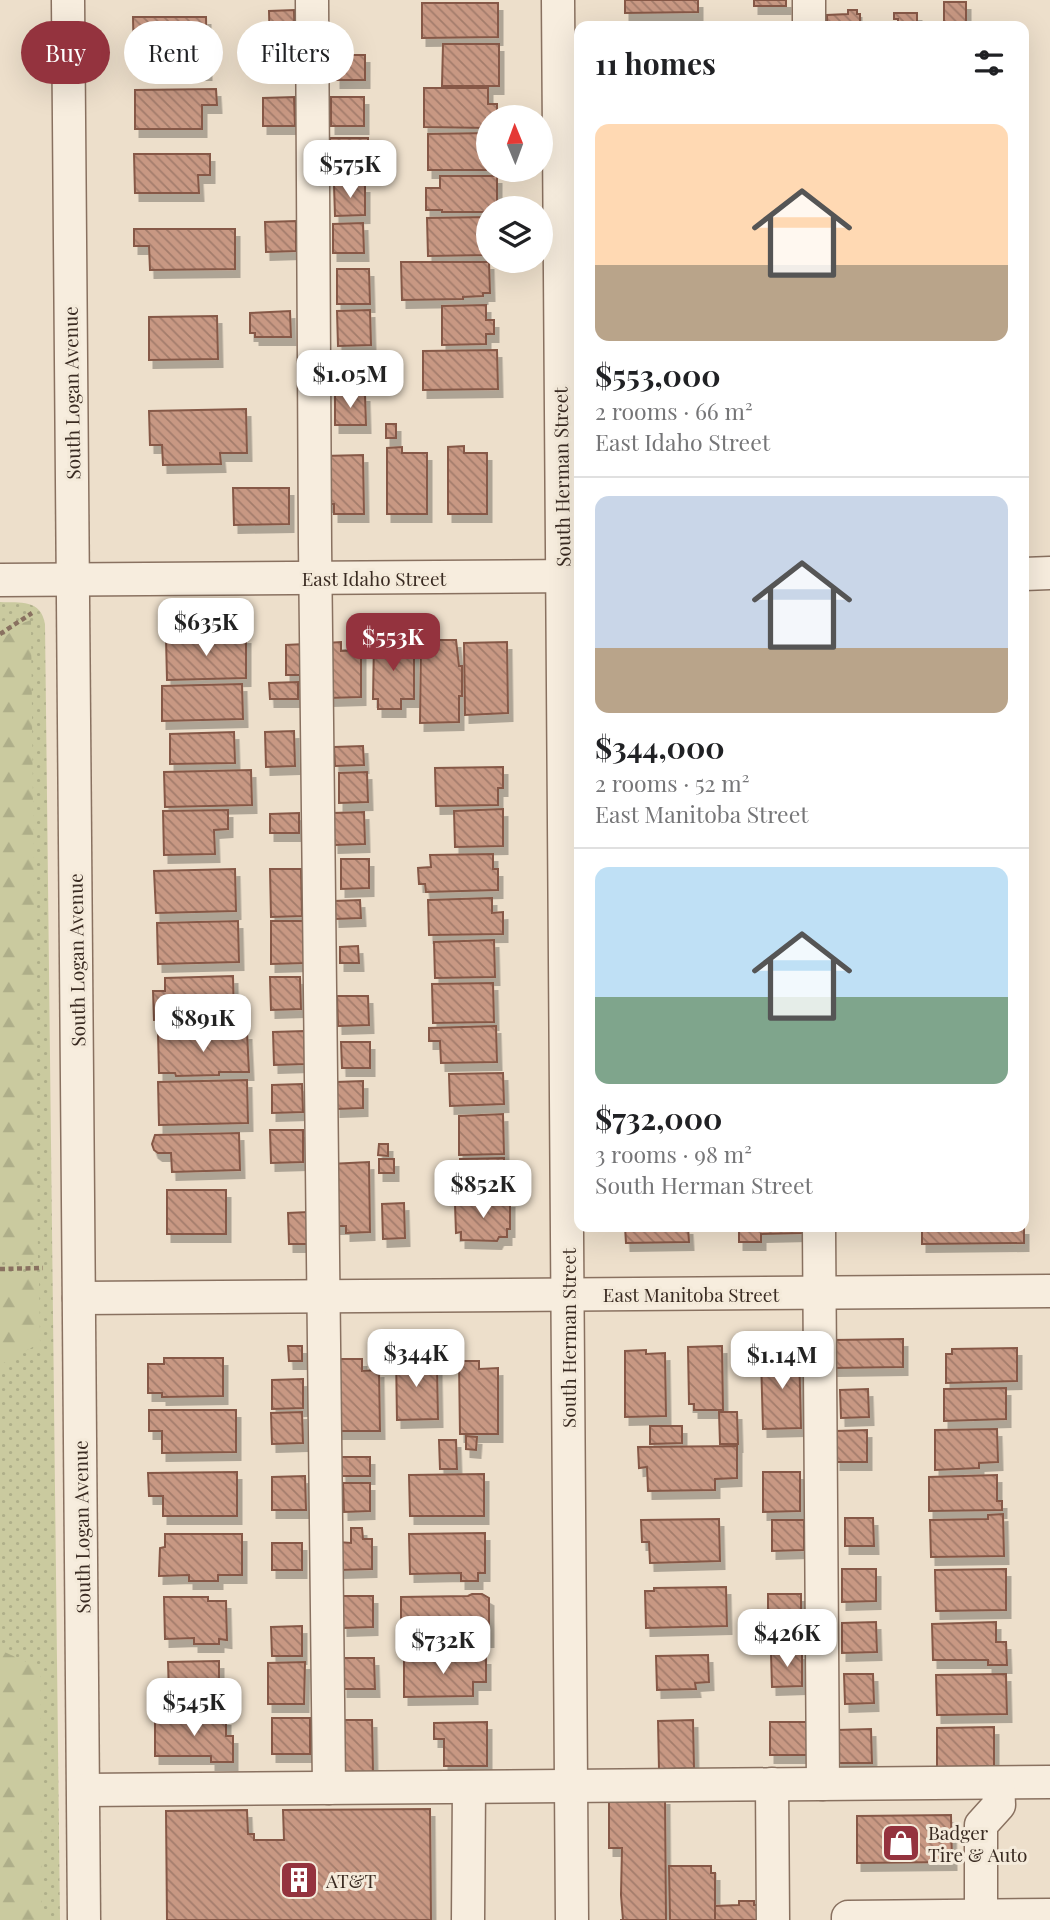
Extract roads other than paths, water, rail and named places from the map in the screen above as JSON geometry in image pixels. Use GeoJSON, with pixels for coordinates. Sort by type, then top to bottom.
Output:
{"type":"FeatureCollection","features":[{"type":"Feature","properties":{"kind":"street","name":"South Logan Avenue"},"geometry":{"type":"LineString","coordinates":[[68,0],[84,1920]]}},
{"type":"Feature","properties":{"kind":"street"},"geometry":{"type":"LineString","coordinates":[[312,0],[330,1788]]}},
{"type":"Feature","properties":{"kind":"street","name":"South Herman Street"},"geometry":{"type":"LineString","coordinates":[[558,0],[571,576],[568,1295],[572,1920]]}},
{"type":"Feature","properties":{"kind":"street"},"geometry":{"type":"LineString","coordinates":[[809,0],[809,21]]}},
{"type":"Feature","properties":{"kind":"street"},"geometry":{"type":"LineString","coordinates":[[1029,573],[1050,573]]}},
{"type":"Feature","properties":{"kind":"street","name":"East Idaho Street"},"geometry":{"type":"LineString","coordinates":[[0,580],[571,576]]}},
{"type":"Feature","properties":{"kind":"street"},"geometry":{"type":"LineString","coordinates":[[819,1232],[823,1784]]}},
{"type":"Feature","properties":{"kind":"street","name":"East Manitoba Street"},"geometry":{"type":"LineString","coordinates":[[79,1298],[1050,1292]]}},
{"type":"Feature","properties":{"kind":"street"},"geometry":{"type":"LineString","coordinates":[[84,1790],[1050,1782]]}},
{"type":"Feature","properties":{"kind":"street"},"geometry":{"type":"LineString","coordinates":[[981,1916],[981,1825],[999,1805],[999,1783]]}},
{"type":"Feature","properties":{"kind":"street"},"geometry":{"type":"LineString","coordinates":[[772,1784],[773,1920]]}},
{"type":"Feature","properties":{"kind":"street"},"geometry":{"type":"LineString","coordinates":[[468,1920],[469,1787]]}},
{"type":"Feature","properties":{"kind":"street"},"geometry":{"type":"LineString","coordinates":[[848,1920],[848,1917],[1050,1915]]}},
{"type":"Feature","properties":{"kind":"place","name":"Badger Tire & Auto"},"geometry":{"type":"Point","coordinates":[901,1843]}},
{"type":"Feature","properties":{"kind":"place","name":"AT&T"},"geometry":{"type":"Point","coordinates":[299,1880]}}]}
